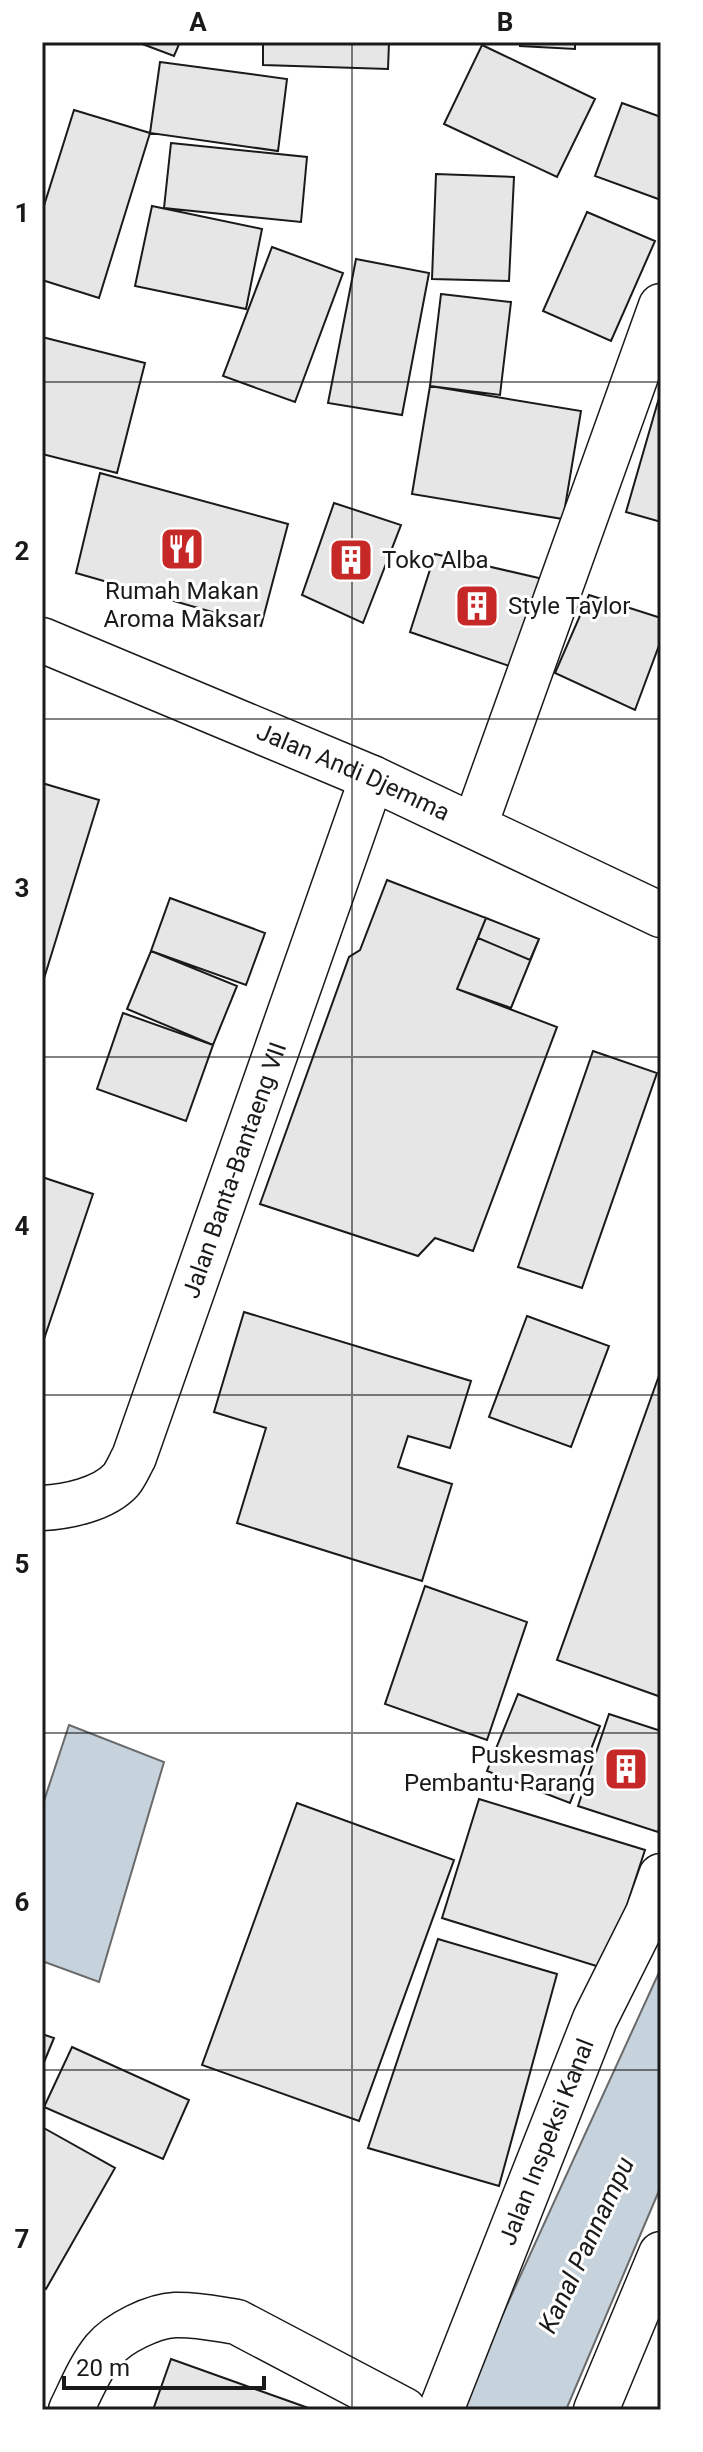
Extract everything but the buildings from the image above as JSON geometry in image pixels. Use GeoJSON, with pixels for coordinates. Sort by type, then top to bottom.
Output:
{"type":"FeatureCollection","features":[{"type":"Feature","properties":{"kind":"street"},"geometry":{"type":"LineString","coordinates":[[475,825],[661,306]]}},
{"type":"Feature","properties":{"kind":"street","name":"Jalan Andi Djemma"},"geometry":{"type":"LineString","coordinates":[[42,640],[372,778],[661,915]]}},
{"type":"Feature","properties":{"kind":"street","name":"Jalan Banta-Bantaeng VII"},"geometry":{"type":"LineString","coordinates":[[42,1508],[97,1496],[120,1481],[134,1457],[372,778]]}},
{"type":"Feature","properties":{"kind":"street","name":"Jalan Inspeksi Kanal"},"geometry":{"type":"LineString","coordinates":[[441,2410],[595,2019],[648,1913],[661,1876]]}},
{"type":"Feature","properties":{"kind":"street"},"geometry":{"type":"LineString","coordinates":[[596,2410],[661,2254]]}},
{"type":"Feature","properties":{"kind":"street"},"geometry":{"type":"LineString","coordinates":[[71,2410],[104,2350],[122,2333],[173,2315],[237,2322],[404,2410]]}},
{"type":"Feature","properties":{"kind":"water"},"geometry":{"type":"Polygon","coordinates":[[[69,1725],[164,1762],[99,1982],[42,1961],[42,1807],[69,1725]]]}},
{"type":"Feature","properties":{"kind":"water","name":"Kanal Pannampu"},"geometry":{"type":"Polygon","coordinates":[[[661,1968],[661,2186],[566,2410],[459,2410],[661,1968]]]}},
{"type":"Feature","properties":{"kind":"place","name":"Rumah Makan Aroma Maksar"},"geometry":{"type":"Point","coordinates":[182,549]}},
{"type":"Feature","properties":{"kind":"place","name":"Toko Alba"},"geometry":{"type":"Point","coordinates":[351,560]}},
{"type":"Feature","properties":{"kind":"place","name":"Style Taylor"},"geometry":{"type":"Point","coordinates":[477,606]}},
{"type":"Feature","properties":{"kind":"place","name":"Puskesmas Pembantu Parang"},"geometry":{"type":"Point","coordinates":[626,1769]}}]}
